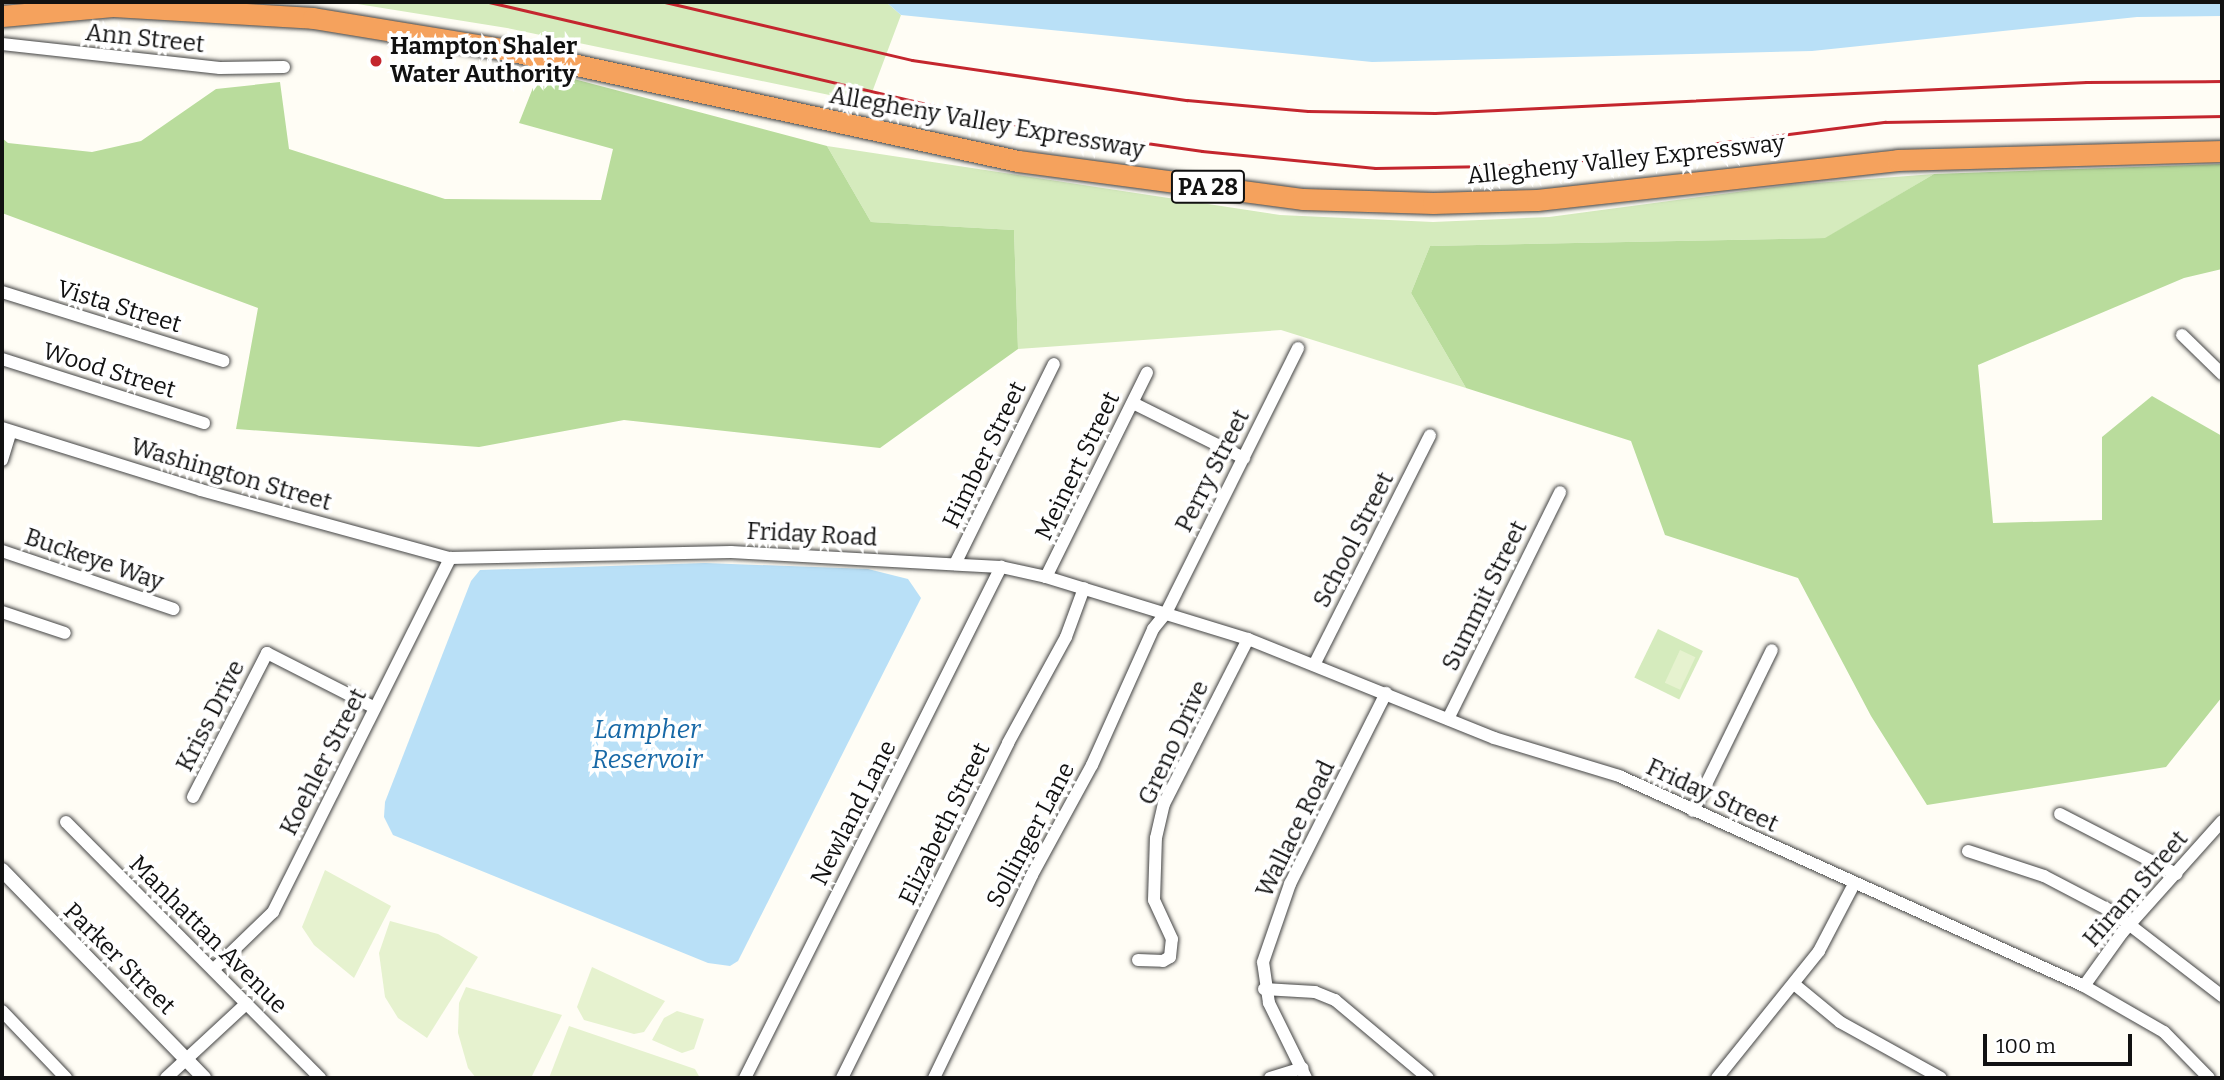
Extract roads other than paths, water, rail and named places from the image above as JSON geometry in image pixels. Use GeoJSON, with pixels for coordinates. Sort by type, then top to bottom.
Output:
{"type":"FeatureCollection","features":[{"type":"Feature","properties":{"kind":"highway","name":"Allegheny Valley Expressway"},"geometry":{"type":"LineString","coordinates":[[282,2],[471,30],[958,137],[1333,187],[1506,189],[1864,149],[2222,138]]}},
{"type":"Feature","properties":{"kind":"highway"},"geometry":{"type":"LineString","coordinates":[[2,5],[113,6]]}},
{"type":"Feature","properties":{"kind":"highway","name":"Allegheny Valley Expressway"},"geometry":{"type":"LineString","coordinates":[[2,16],[113,6],[313,18],[432,36],[1018,161],[1303,199],[1433,203],[1537,200],[1898,160],[2222,151]]}},
{"type":"Feature","properties":{"kind":"street","name":"Ann Street"},"geometry":{"type":"LineString","coordinates":[[2,44],[220,68],[284,67]]}},
{"type":"Feature","properties":{"kind":"street","name":"Vista Street"},"geometry":{"type":"LineString","coordinates":[[2,292],[224,361]]}},
{"type":"Feature","properties":{"kind":"street"},"geometry":{"type":"LineString","coordinates":[[2182,335],[2222,374]]}},
{"type":"Feature","properties":{"kind":"street","name":"Perry Street"},"geometry":{"type":"LineString","coordinates":[[1166,613],[1298,348]]}},
{"type":"Feature","properties":{"kind":"street","name":"Wood Street"},"geometry":{"type":"LineString","coordinates":[[2,359],[204,423]]}},
{"type":"Feature","properties":{"kind":"street","name":"Himber Street"},"geometry":{"type":"LineString","coordinates":[[955,564],[1054,364]]}},
{"type":"Feature","properties":{"kind":"street","name":"Meinert Street"},"geometry":{"type":"LineString","coordinates":[[1046,577],[1147,373]]}},
{"type":"Feature","properties":{"kind":"street"},"geometry":{"type":"LineString","coordinates":[[1133,403],[1244,458]]}},
{"type":"Feature","properties":{"kind":"street"},"geometry":{"type":"LineString","coordinates":[[2,460],[6,429]]}},
{"type":"Feature","properties":{"kind":"street","name":"Washington Street"},"geometry":{"type":"LineString","coordinates":[[6,429],[188,486],[450,558]]}},
{"type":"Feature","properties":{"kind":"street","name":"School Street"},"geometry":{"type":"LineString","coordinates":[[1315,663],[1430,435]]}},
{"type":"Feature","properties":{"kind":"street","name":"Summit Street"},"geometry":{"type":"LineString","coordinates":[[1448,719],[1560,492]]}},
{"type":"Feature","properties":{"kind":"street","name":"Buckeye Way"},"geometry":{"type":"LineString","coordinates":[[2,551],[173,609]]}},
{"type":"Feature","properties":{"kind":"street","name":"Friday Road"},"geometry":{"type":"LineString","coordinates":[[450,558],[731,552],[1000,567],[1046,577],[1166,613]]}},
{"type":"Feature","properties":{"kind":"street","name":"Koehler Street"},"geometry":{"type":"LineString","coordinates":[[214,968],[273,912],[450,558]]}},
{"type":"Feature","properties":{"kind":"street","name":"Newland Lane"},"geometry":{"type":"LineString","coordinates":[[745,1078],[1000,567]]}},
{"type":"Feature","properties":{"kind":"street","name":"Elizabeth Street"},"geometry":{"type":"LineString","coordinates":[[842,1078],[1008,743],[1066,637],[1084,588]]}},
{"type":"Feature","properties":{"kind":"street"},"geometry":{"type":"LineString","coordinates":[[2,612],[65,633]]}},
{"type":"Feature","properties":{"kind":"street","name":"Friday Street"},"geometry":{"type":"LineString","coordinates":[[1166,613],[1315,663],[1522,747],[1595,766],[1853,886],[2084,986],[2164,1032],[2209,1078]]}},
{"type":"Feature","properties":{"kind":"street","name":"Sollinger Lane"},"geometry":{"type":"LineString","coordinates":[[934,1078],[1032,875],[1092,765],[1153,629],[1166,613]]}},
{"type":"Feature","properties":{"kind":"street","name":"Greno Drive"},"geometry":{"type":"LineString","coordinates":[[1138,960],[1163,961],[1170,957],[1172,939],[1154,900],[1156,838],[1164,804],[1248,639]]}},
{"type":"Feature","properties":{"kind":"street"},"geometry":{"type":"LineString","coordinates":[[1693,811],[1772,650]]}},
{"type":"Feature","properties":{"kind":"street","name":"Kriss Drive"},"geometry":{"type":"LineString","coordinates":[[193,797],[267,653],[375,708]]}},
{"type":"Feature","properties":{"kind":"street","name":"Wallace Road"},"geometry":{"type":"LineString","coordinates":[[1264,989],[1263,962],[1290,884],[1386,693]]}},
{"type":"Feature","properties":{"kind":"street"},"geometry":{"type":"LineString","coordinates":[[2060,814],[2176,874]]}},
{"type":"Feature","properties":{"kind":"street","name":"Hiram Street"},"geometry":{"type":"LineString","coordinates":[[2084,986],[2131,923],[2222,821]]}},
{"type":"Feature","properties":{"kind":"street","name":"Manhattan Avenue"},"geometry":{"type":"LineString","coordinates":[[66,822],[214,968],[320,1078]]}},
{"type":"Feature","properties":{"kind":"street"},"geometry":{"type":"LineString","coordinates":[[1968,851],[2044,876],[2131,923],[2199,982],[2222,996]]}},
{"type":"Feature","properties":{"kind":"street","name":"Parker Street"},"geometry":{"type":"LineString","coordinates":[[2,870],[204,1078]]}},
{"type":"Feature","properties":{"kind":"street"},"geometry":{"type":"LineString","coordinates":[[1717,1078],[1823,944],[1853,886]]}},
{"type":"Feature","properties":{"kind":"street"},"geometry":{"type":"LineString","coordinates":[[1794,984],[1840,1022],[1941,1078]]}},
{"type":"Feature","properties":{"kind":"street"},"geometry":{"type":"LineString","coordinates":[[1270,1078],[1304,1073],[1264,989],[1315,992],[1335,1000],[1428,1078]]}},
{"type":"Feature","properties":{"kind":"street"},"geometry":{"type":"LineString","coordinates":[[166,1078],[247,1003]]}},
{"type":"Feature","properties":{"kind":"street"},"geometry":{"type":"LineString","coordinates":[[2,1011],[57,1075]]}},
{"type":"Feature","properties":{"kind":"water"},"geometry":{"type":"Polygon","coordinates":[[[886,2],[2222,2],[2222,16],[2137,17],[1812,51],[1372,62],[901,15],[886,2]]]}},
{"type":"Feature","properties":{"kind":"water","name":"Lampher Reservoir"},"geometry":{"type":"Polygon","coordinates":[[[705,563],[868,569],[908,579],[921,598],[738,961],[730,966],[708,963],[393,835],[384,817],[385,802],[471,581],[480,570],[705,563]]]}},
{"type":"Feature","properties":{"kind":"railway"},"geometry":{"type":"LineString","coordinates":[[489,2],[1013,124],[1202,151],[1375,168],[1544,165],[1885,122],[2222,116]]}},
{"type":"Feature","properties":{"kind":"railway"},"geometry":{"type":"LineString","coordinates":[[665,2],[912,60],[1187,100],[1308,111],[1435,113],[2086,82],[2222,81]]}},
{"type":"Feature","properties":{"kind":"place","name":"Hampton Shaler Water Authority"},"geometry":{"type":"Point","coordinates":[376,61]}}]}
